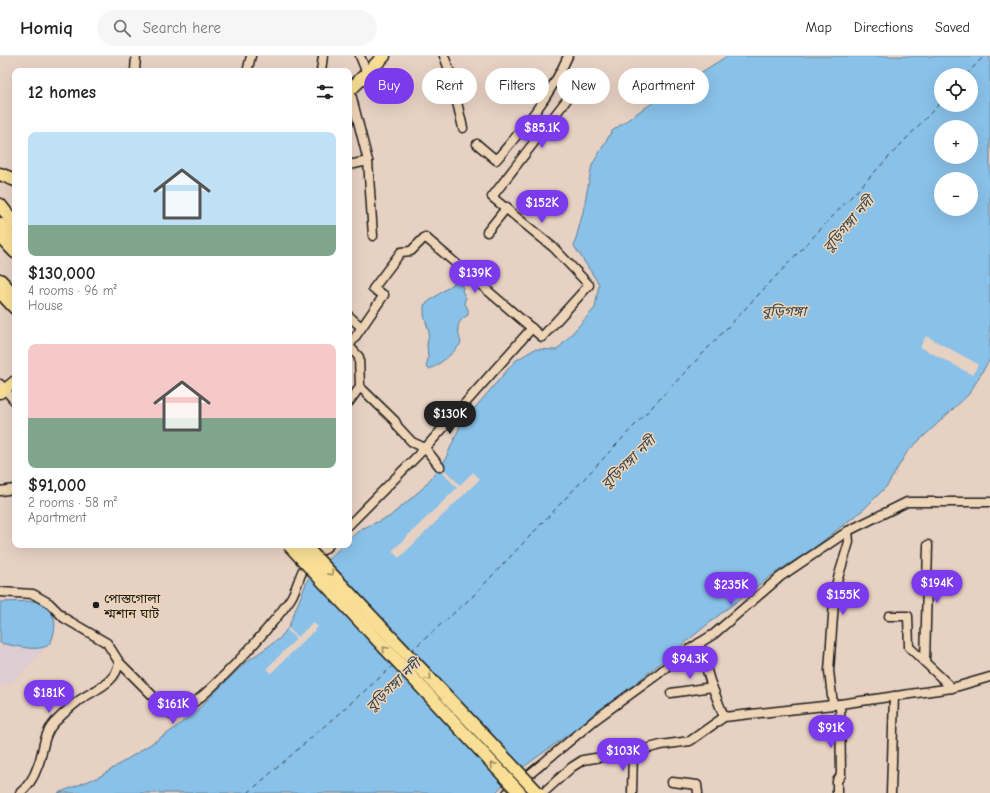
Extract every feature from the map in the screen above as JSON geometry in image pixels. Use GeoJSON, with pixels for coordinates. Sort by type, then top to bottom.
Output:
{"type":"FeatureCollection","features":[{"type":"Feature","properties":{"kind":"highway"},"geometry":{"type":"LineString","coordinates":[[370,68],[384,56]]}},
{"type":"Feature","properties":{"kind":"highway"},"geometry":{"type":"LineString","coordinates":[[352,88],[364,73]]}},
{"type":"Feature","properties":{"kind":"highway"},"geometry":{"type":"LineString","coordinates":[[0,174],[12,179]]}},
{"type":"Feature","properties":{"kind":"highway"},"geometry":{"type":"LineString","coordinates":[[0,183],[12,188]]}},
{"type":"Feature","properties":{"kind":"highway"},"geometry":{"type":"LineString","coordinates":[[0,205],[12,242]]}},
{"type":"Feature","properties":{"kind":"highway"},"geometry":{"type":"LineString","coordinates":[[0,212],[8,228]]}},
{"type":"Feature","properties":{"kind":"highway"},"geometry":{"type":"LineString","coordinates":[[0,274],[12,287]]}},
{"type":"Feature","properties":{"kind":"highway"},"geometry":{"type":"LineString","coordinates":[[0,280],[12,293]]}},
{"type":"Feature","properties":{"kind":"highway"},"geometry":{"type":"LineString","coordinates":[[0,292],[12,305]]}},
{"type":"Feature","properties":{"kind":"highway"},"geometry":{"type":"LineString","coordinates":[[292,548],[518,788]]}},
{"type":"Feature","properties":{"kind":"highway"},"geometry":{"type":"LineString","coordinates":[[307,548],[538,793]]}},
{"type":"Feature","properties":{"kind":"main road"},"geometry":{"type":"LineString","coordinates":[[1,388],[12,382]]}},
{"type":"Feature","properties":{"kind":"street"},"geometry":{"type":"LineString","coordinates":[[135,68],[136,56]]}},
{"type":"Feature","properties":{"kind":"street"},"geometry":{"type":"LineString","coordinates":[[248,68],[251,56]]}},
{"type":"Feature","properties":{"kind":"street"},"geometry":{"type":"LineString","coordinates":[[321,68],[323,56]]}},
{"type":"Feature","properties":{"kind":"street"},"geometry":{"type":"LineString","coordinates":[[360,56],[365,68]]}},
{"type":"Feature","properties":{"kind":"street"},"geometry":{"type":"LineString","coordinates":[[444,56],[450,72],[463,128]]}},
{"type":"Feature","properties":{"kind":"street"},"geometry":{"type":"LineString","coordinates":[[477,144],[496,160],[547,96],[558,78],[568,56]]}},
{"type":"Feature","properties":{"kind":"street"},"geometry":{"type":"LineString","coordinates":[[352,98],[368,161],[373,236]]}},
{"type":"Feature","properties":{"kind":"street"},"geometry":{"type":"LineString","coordinates":[[352,341],[384,295],[373,289],[401,252],[411,251],[425,237],[542,337],[588,285],[554,248],[492,197],[563,104]]}},
{"type":"Feature","properties":{"kind":"street"},"geometry":{"type":"LineString","coordinates":[[352,164],[368,161]]}},
{"type":"Feature","properties":{"kind":"street"},"geometry":{"type":"LineString","coordinates":[[487,232],[507,208]]}},
{"type":"Feature","properties":{"kind":"street"},"geometry":{"type":"LineString","coordinates":[[352,319],[361,327]]}},
{"type":"Feature","properties":{"kind":"street"},"geometry":{"type":"LineString","coordinates":[[352,522],[425,448],[532,328]]}},
{"type":"Feature","properties":{"kind":"street"},"geometry":{"type":"LineString","coordinates":[[352,349],[359,356],[360,387],[352,398]]}},
{"type":"Feature","properties":{"kind":"street"},"geometry":{"type":"LineString","coordinates":[[360,387],[395,421],[412,442],[425,448],[440,467]]}},
{"type":"Feature","properties":{"kind":"street"},"geometry":{"type":"LineString","coordinates":[[1,388],[12,398]]}},
{"type":"Feature","properties":{"kind":"street"},"geometry":{"type":"LineString","coordinates":[[0,491],[12,489]]}},
{"type":"Feature","properties":{"kind":"street"},"geometry":{"type":"LineString","coordinates":[[507,793],[518,788],[596,719],[699,643],[714,634],[780,577],[848,531],[907,502],[990,502]]}},
{"type":"Feature","properties":{"kind":"street"},"geometry":{"type":"LineString","coordinates":[[837,793],[837,781],[841,775],[837,704],[829,671],[835,588],[849,542],[848,531]]}},
{"type":"Feature","properties":{"kind":"street"},"geometry":{"type":"LineString","coordinates":[[925,662],[928,545]]}},
{"type":"Feature","properties":{"kind":"street"},"geometry":{"type":"LineString","coordinates":[[0,592],[33,594],[49,603],[64,618],[107,643],[119,662],[172,716],[179,714],[221,678],[255,643],[291,598],[309,561],[325,548]]}},
{"type":"Feature","properties":{"kind":"street"},"geometry":{"type":"LineString","coordinates":[[889,616],[908,616],[910,618],[909,647],[952,688]]}},
{"type":"Feature","properties":{"kind":"street"},"geometry":{"type":"LineString","coordinates":[[699,643],[712,687],[724,717]]}},
{"type":"Feature","properties":{"kind":"street"},"geometry":{"type":"LineString","coordinates":[[20,793],[26,788],[38,768],[44,741],[53,724],[77,702],[109,682],[118,668],[119,662]]}},
{"type":"Feature","properties":{"kind":"street"},"geometry":{"type":"LineString","coordinates":[[543,793],[572,767],[583,760],[690,741],[724,717],[837,704],[952,688],[990,677]]}},
{"type":"Feature","properties":{"kind":"street"},"geometry":{"type":"LineString","coordinates":[[671,693],[712,687]]}},
{"type":"Feature","properties":{"kind":"street"},"geometry":{"type":"LineString","coordinates":[[891,793],[894,696]]}},
{"type":"Feature","properties":{"kind":"street"},"geometry":{"type":"LineString","coordinates":[[632,793],[633,752]]}},
{"type":"Feature","properties":{"kind":"street"},"geometry":{"type":"LineString","coordinates":[[672,782],[697,785],[698,793]]}},
{"type":"Feature","properties":{"kind":"street"},"geometry":{"type":"LineString","coordinates":[[518,788],[526,793]]}},
{"type":"Feature","properties":{"kind":"shaded area"},"geometry":{"type":"Polygon","coordinates":[[[39,600],[50,608],[56,619],[56,630],[52,641],[14,681],[0,687],[0,601],[39,600]]]}},
{"type":"Feature","properties":{"kind":"water","name":"বুড়িগঙ্গা"},"geometry":{"type":"Polygon","coordinates":[[[727,56],[990,56],[990,359],[969,394],[907,452],[887,486],[864,509],[814,548],[775,573],[724,611],[610,704],[518,771],[495,793],[58,793],[101,776],[171,731],[195,712],[246,662],[279,639],[288,628],[308,579],[340,548],[352,548],[352,536],[361,529],[389,517],[423,488],[444,462],[461,424],[515,361],[535,349],[557,350],[595,308],[599,284],[574,246],[583,212],[592,165],[612,131],[651,104],[709,104],[708,68],[727,56]]]}},
{"type":"Feature","properties":{"kind":"water"},"geometry":{"type":"Polygon","coordinates":[[[458,280],[463,288],[462,291],[466,298],[464,302],[468,309],[468,315],[461,321],[458,327],[461,343],[446,358],[436,366],[429,369],[426,367],[428,358],[427,345],[429,332],[424,315],[424,305],[458,280]]]}},
{"type":"Feature","properties":{"kind":"water"},"geometry":{"type":"Polygon","coordinates":[[[40,601],[51,612],[54,620],[54,630],[49,644],[42,648],[30,648],[0,643],[0,602],[40,601]]]}},
{"type":"Feature","properties":{"kind":"pier"},"geometry":{"type":"Polygon","coordinates":[[[926,336],[978,364],[973,375],[920,347],[926,336]]]}},
{"type":"Feature","properties":{"kind":"pier"},"geometry":{"type":"Polygon","coordinates":[[[441,466],[460,485],[473,472],[480,479],[399,558],[392,551],[457,488],[439,469],[441,466]]]}},
{"type":"Feature","properties":{"kind":"pier"},"geometry":{"type":"Polygon","coordinates":[[[313,622],[318,627],[271,673],[267,668],[296,639],[287,630],[288,628],[298,637],[313,622]]]}},
{"type":"Feature","properties":{"kind":"ferry route"},"geometry":{"type":"LineString","coordinates":[[973,68],[984,56]]}},
{"type":"Feature","properties":{"kind":"ferry route"},"geometry":{"type":"LineString","coordinates":[[411,651],[473,596],[934,109]]}},
{"type":"Feature","properties":{"kind":"ferry route"},"geometry":{"type":"LineString","coordinates":[[248,793],[393,666]]}},
{"type":"Feature","properties":{"kind":"place","name":"পোস্তগোলা শ্মশান ঘাট"},"geometry":{"type":"Point","coordinates":[96,605]}},
{"type":"Feature","properties":{"kind":"water label","name":"বুড়িগঙ্গা নদী"},"geometry":{"type":"Point","coordinates":[848,224]}},
{"type":"Feature","properties":{"kind":"water label","name":"বুড়িগঙ্গা নদী"},"geometry":{"type":"Point","coordinates":[628,462]}},
{"type":"Feature","properties":{"kind":"water label","name":"বুড়িগঙ্গা নদী"},"geometry":{"type":"Point","coordinates":[393,685]}}]}
